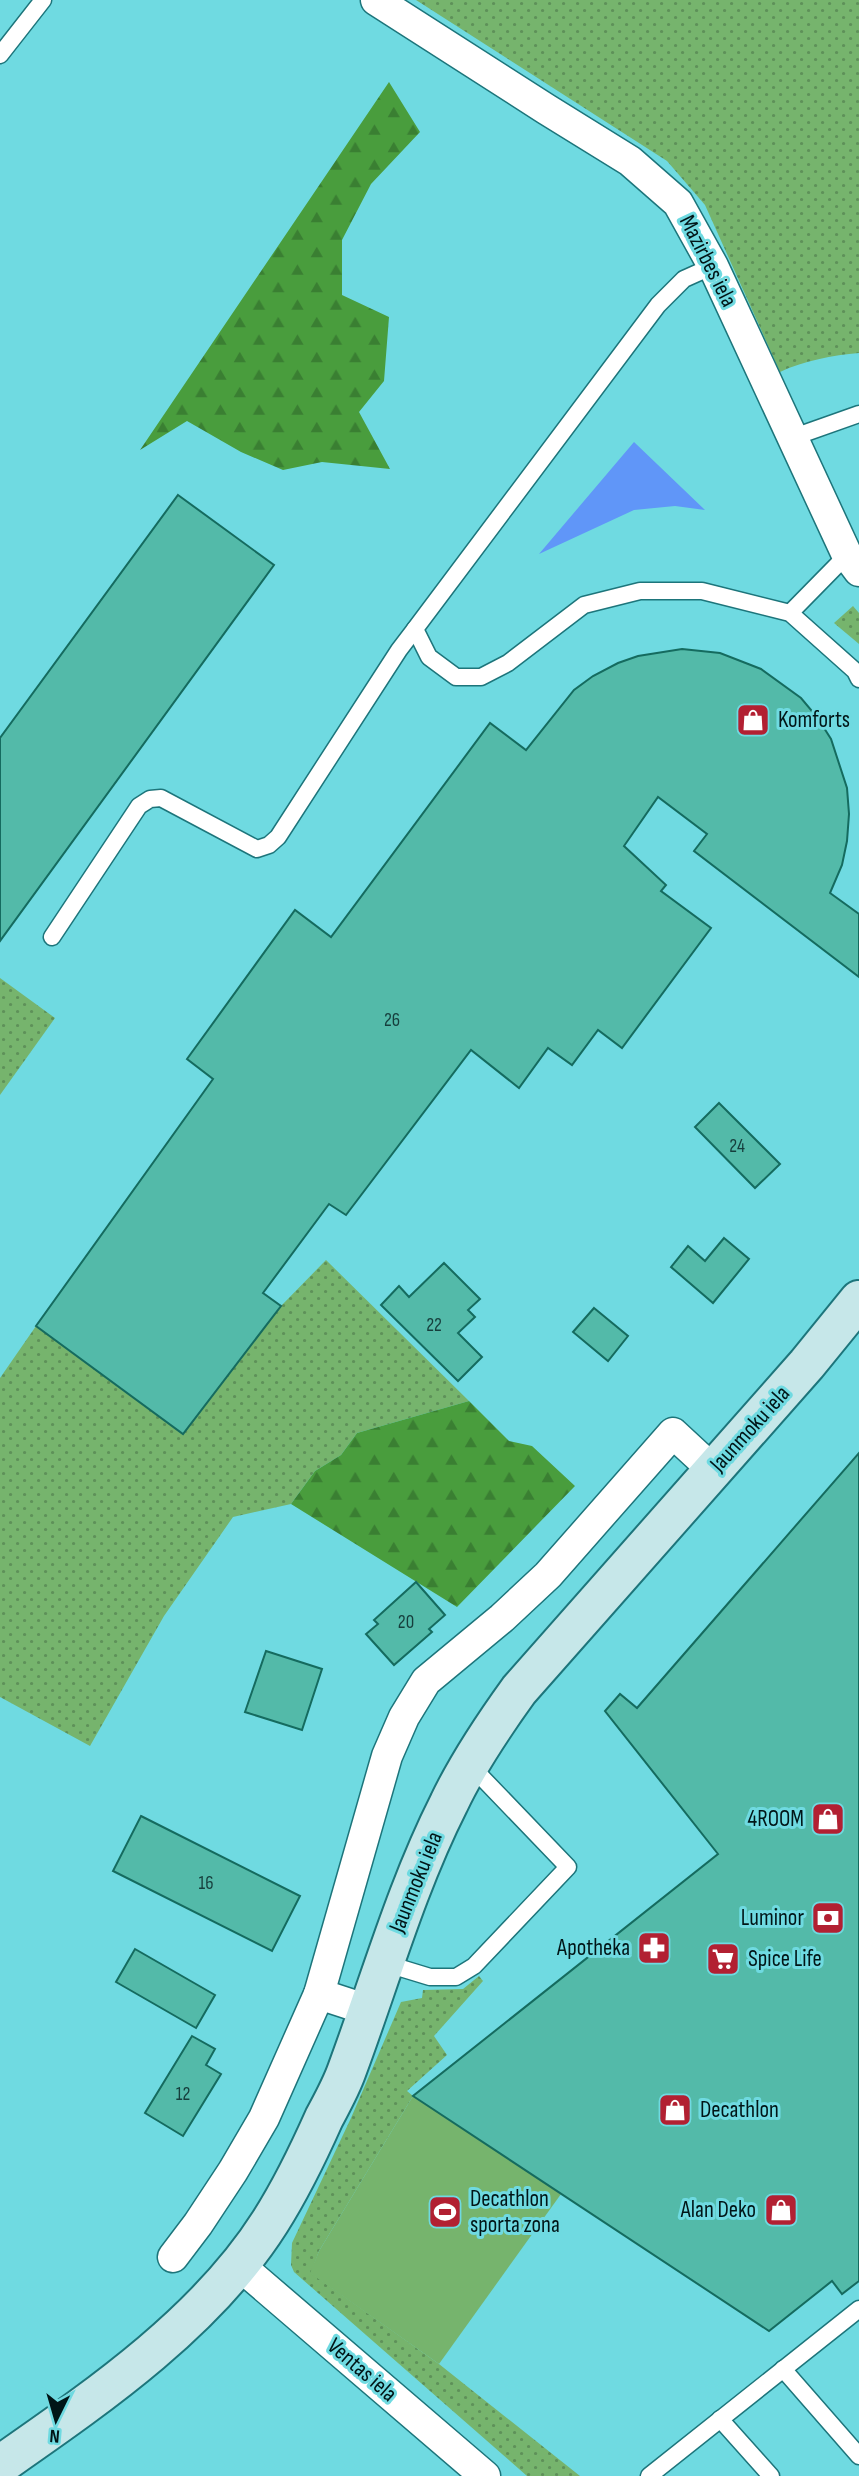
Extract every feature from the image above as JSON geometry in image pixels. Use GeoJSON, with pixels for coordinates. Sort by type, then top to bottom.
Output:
{"type":"FeatureCollection","features":[{"type":"Feature","properties":{"kind":"street","name":"Mazirbes iela"},"geometry":{"type":"LineString","coordinates":[[376,0],[630,161],[678,203],[713,266],[853,563]]}},
{"type":"Feature","properties":{"kind":"street","name":"Jaunmoku iela"},"geometry":{"type":"LineString","coordinates":[[0,2465],[103,2393],[177,2330],[239,2265],[270,2223],[300,2170],[346,2073],[384,1963],[432,1838],[449,1801],[491,1728],[519,1690],[807,1364],[859,1300]]}},
{"type":"Feature","properties":{"kind":"street"},"geometry":{"type":"LineString","coordinates":[[173,2257],[226,2182],[264,2118],[319,1994],[387,1756],[404,1717],[426,1681],[502,1618],[548,1575],[673,1433],[713,1470]]}},
{"type":"Feature","properties":{"kind":"street"},"geometry":{"type":"LineString","coordinates":[[319,1994],[368,2010]]}},
{"type":"Feature","properties":{"kind":"street","name":"Ventas iela"},"geometry":{"type":"LineString","coordinates":[[239,2265],[485,2476]]}},
{"type":"Feature","properties":{"kind":"lane"},"geometry":{"type":"LineString","coordinates":[[0,55],[43,0]]}},
{"type":"Feature","properties":{"kind":"lane"},"geometry":{"type":"LineString","coordinates":[[52,937],[139,806],[150,799],[161,798],[257,849],[269,845],[278,837],[399,650],[658,305],[684,279],[713,266]]}},
{"type":"Feature","properties":{"kind":"lane"},"geometry":{"type":"LineString","coordinates":[[794,437],[859,414]]}},
{"type":"Feature","properties":{"kind":"lane"},"geometry":{"type":"LineString","coordinates":[[790,613],[853,563]]}},
{"type":"Feature","properties":{"kind":"lane"},"geometry":{"type":"LineString","coordinates":[[415,629],[429,657],[438,664],[456,677],[481,677],[508,663],[584,605],[640,591],[702,591],[790,613],[855,671],[859,679]]}},
{"type":"Feature","properties":{"kind":"lane"},"geometry":{"type":"LineString","coordinates":[[384,1963],[430,1977],[456,1977],[474,1966],[568,1867],[470,1765]]}},
{"type":"Feature","properties":{"kind":"lane"},"geometry":{"type":"LineString","coordinates":[[653,2475],[783,2369],[857,2314]]}},
{"type":"Feature","properties":{"kind":"lane"},"geometry":{"type":"LineString","coordinates":[[783,2369],[859,2456]]}},
{"type":"Feature","properties":{"kind":"lane"},"geometry":{"type":"LineString","coordinates":[[720,2419],[771,2476]]}},
{"type":"Feature","properties":{"kind":"green space"},"geometry":{"type":"Polygon","coordinates":[[[416,0],[859,0],[859,353],[818,359],[780,372],[705,205],[667,161],[416,0]]]}},
{"type":"Feature","properties":{"kind":"green space"},"geometry":{"type":"Polygon","coordinates":[[[389,82],[420,132],[371,184],[342,240],[342,295],[389,317],[384,381],[359,412],[390,469],[322,462],[283,470],[241,452],[187,421],[140,450],[389,82]]]}},
{"type":"Feature","properties":{"kind":"green space"},"geometry":{"type":"Polygon","coordinates":[[[853,606],[859,613],[859,644],[834,623],[853,606]]]}},
{"type":"Feature","properties":{"kind":"green space"},"geometry":{"type":"Polygon","coordinates":[[[0,978],[55,1018],[0,1095],[0,978]]]}},
{"type":"Feature","properties":{"kind":"green space"},"geometry":{"type":"Polygon","coordinates":[[[326,1260],[469,1401],[357,1433],[341,1455],[315,1471],[291,1504],[233,1517],[164,1616],[90,1746],[0,1697],[0,1378],[36,1326],[183,1434],[281,1306],[326,1260]]]}},
{"type":"Feature","properties":{"kind":"green space"},"geometry":{"type":"Polygon","coordinates":[[[469,1401],[509,1441],[532,1446],[575,1486],[457,1607],[291,1504],[315,1471],[341,1455],[357,1433],[469,1401]]]}},
{"type":"Feature","properties":{"kind":"green space"},"geometry":{"type":"Polygon","coordinates":[[[479,1976],[483,1981],[434,2036],[447,2055],[407,2091],[413,2096],[319,2251],[311,2273],[439,2364],[580,2476],[527,2476],[294,2272],[291,2265],[292,2243],[351,2118],[401,2002],[422,1998],[423,1990],[463,1989],[479,1976]]]}},
{"type":"Feature","properties":{"kind":"green space","name":"Decathlon sporta zona"},"geometry":{"type":"Polygon","coordinates":[[[413,2096],[561,2194],[439,2364],[310,2273],[319,2251],[413,2096]]]}},
{"type":"Feature","properties":{"kind":"water"},"geometry":{"type":"Polygon","coordinates":[[[634,442],[705,510],[675,506],[634,510],[539,554],[634,442]]]}},
{"type":"Feature","properties":{"kind":"building"},"geometry":{"type":"Polygon","coordinates":[[[178,495],[274,565],[0,941],[0,738],[178,495]]]}},
{"type":"Feature","properties":{"kind":"building"},"geometry":{"type":"Polygon","coordinates":[[[682,649],[720,653],[761,669],[801,698],[831,739],[847,788],[849,814],[842,865],[830,893],[859,914],[859,977],[694,851],[707,834],[658,797],[624,846],[666,885],[661,891],[711,928],[622,1048],[598,1030],[572,1065],[548,1048],[519,1088],[471,1050],[346,1215],[329,1204],[263,1293],[281,1306],[183,1434],[36,1326],[213,1079],[187,1059],[295,910],[331,937],[490,723],[526,750],[574,690],[593,676],[638,656],[682,649]]]}},
{"type":"Feature","properties":{"kind":"building"},"geometry":{"type":"Polygon","coordinates":[[[719,1103],[780,1164],[755,1188],[695,1127],[719,1103]]]}},
{"type":"Feature","properties":{"kind":"building"},"geometry":{"type":"Polygon","coordinates":[[[724,1238],[749,1259],[713,1303],[671,1267],[688,1246],[705,1261],[724,1238]]]}},
{"type":"Feature","properties":{"kind":"building"},"geometry":{"type":"Polygon","coordinates":[[[444,1263],[480,1299],[468,1310],[475,1317],[458,1333],[482,1357],[458,1381],[381,1305],[399,1286],[409,1297],[444,1263]]]}},
{"type":"Feature","properties":{"kind":"building"},"geometry":{"type":"Polygon","coordinates":[[[594,1308],[628,1336],[608,1361],[573,1332],[594,1308]]]}},
{"type":"Feature","properties":{"kind":"building","name":"Spice Life"},"geometry":{"type":"Polygon","coordinates":[[[859,1453],[859,2281],[842,2294],[832,2281],[769,2331],[413,2096],[718,1854],[605,1711],[620,1694],[637,1708],[859,1453]]]}},
{"type":"Feature","properties":{"kind":"building"},"geometry":{"type":"Polygon","coordinates":[[[416,1582],[445,1615],[429,1629],[432,1632],[394,1665],[366,1634],[378,1624],[374,1620],[416,1582]]]}},
{"type":"Feature","properties":{"kind":"building"},"geometry":{"type":"Polygon","coordinates":[[[266,1651],[322,1669],[302,1730],[245,1712],[266,1651]]]}},
{"type":"Feature","properties":{"kind":"building"},"geometry":{"type":"Polygon","coordinates":[[[141,1816],[300,1896],[272,1951],[113,1871],[141,1816]]]}},
{"type":"Feature","properties":{"kind":"building"},"geometry":{"type":"Polygon","coordinates":[[[135,1949],[215,1995],[196,2028],[116,1982],[135,1949]]]}},
{"type":"Feature","properties":{"kind":"building"},"geometry":{"type":"Polygon","coordinates":[[[192,2036],[215,2049],[206,2065],[221,2074],[183,2136],[145,2113],[192,2036]]]}},
{"type":"Feature","properties":{"kind":"place","name":"Komforts"},"geometry":{"type":"Point","coordinates":[753,720]}},
{"type":"Feature","properties":{"kind":"place","name":"4ROOM"},"geometry":{"type":"Point","coordinates":[828,1819]}},
{"type":"Feature","properties":{"kind":"place","name":"Luminor"},"geometry":{"type":"Point","coordinates":[828,1918]}},
{"type":"Feature","properties":{"kind":"place","name":"Apotheka"},"geometry":{"type":"Point","coordinates":[654,1948]}},
{"type":"Feature","properties":{"kind":"place","name":"Spice Life"},"geometry":{"type":"Point","coordinates":[723,1959]}},
{"type":"Feature","properties":{"kind":"place","name":"Decathlon"},"geometry":{"type":"Point","coordinates":[675,2110]}},
{"type":"Feature","properties":{"kind":"place","name":"Alan Deko"},"geometry":{"type":"Point","coordinates":[781,2210]}},
{"type":"Feature","properties":{"kind":"place","name":"Decathlon sporta zona"},"geometry":{"type":"Point","coordinates":[445,2212]}}]}
